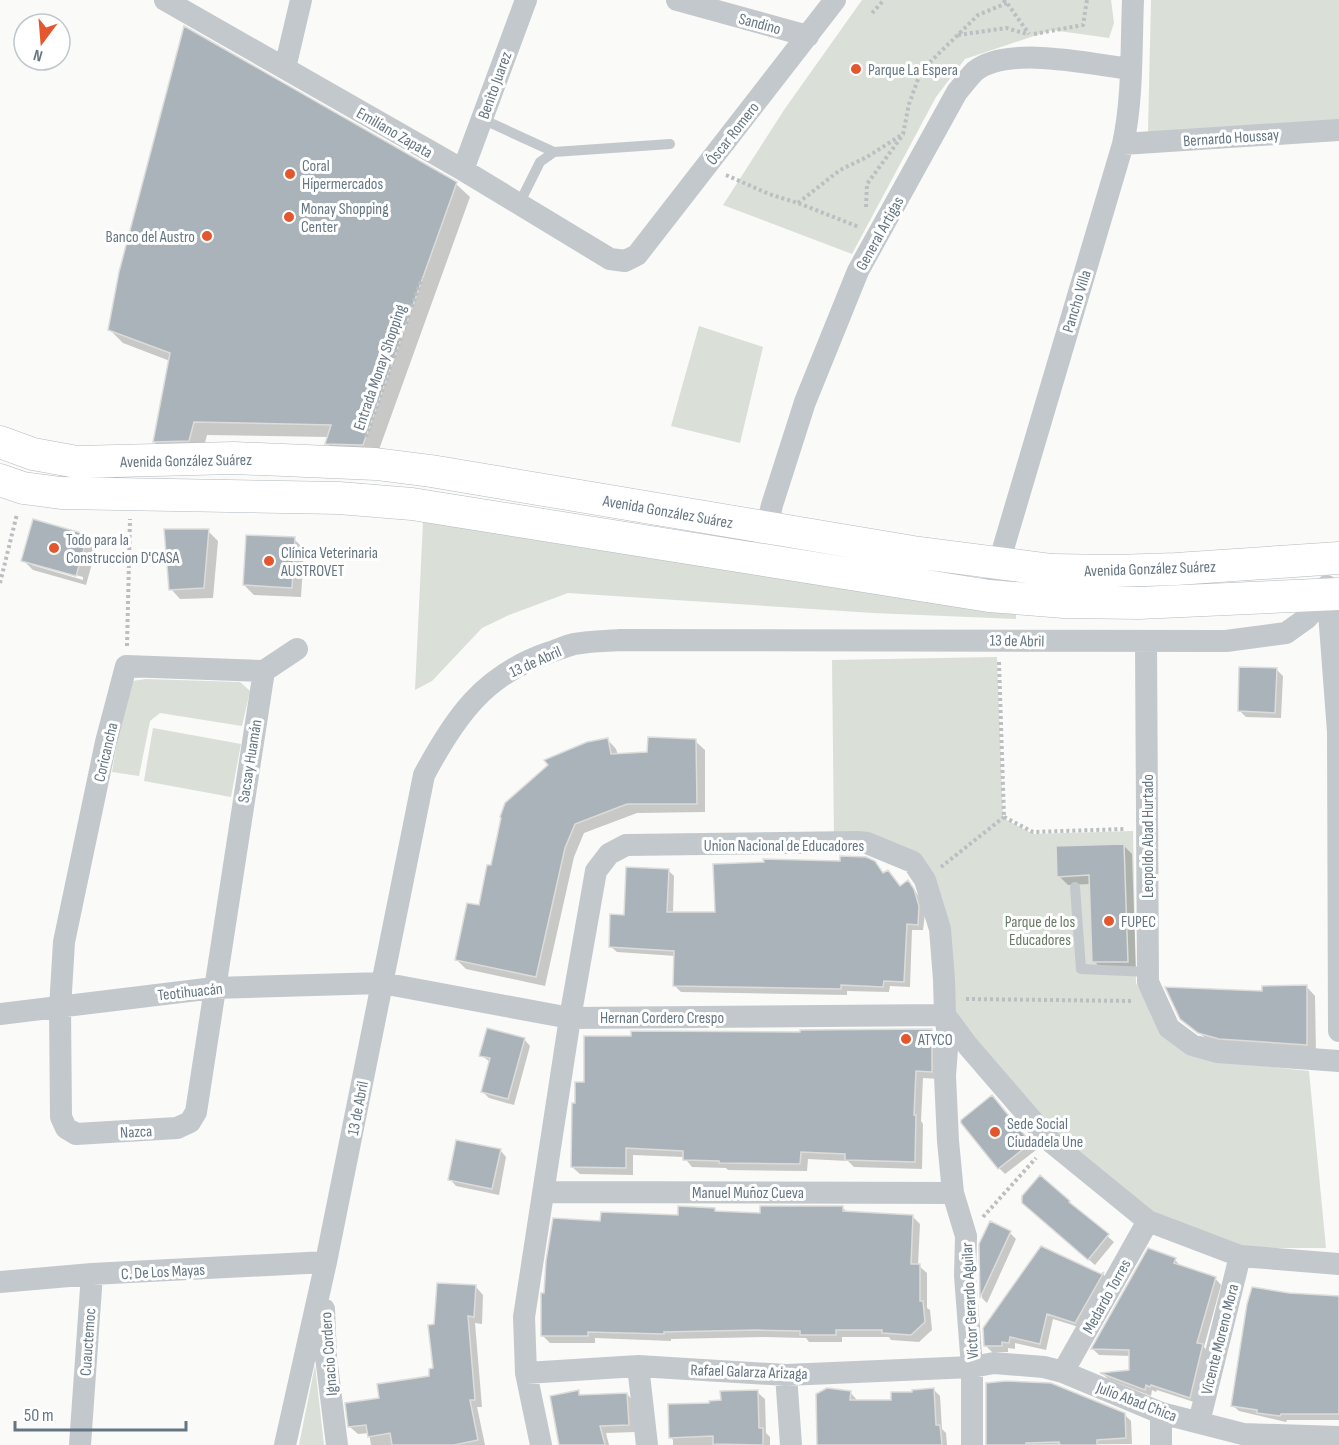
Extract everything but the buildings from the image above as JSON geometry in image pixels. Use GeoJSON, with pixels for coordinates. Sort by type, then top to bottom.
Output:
{"type":"FeatureCollection","features":[{"type":"Feature","properties":{"kind":"main road","name":"Avenida González Suárez"},"geometry":{"type":"LineString","coordinates":[[0,442],[33,454],[77,462],[234,458],[357,463],[431,471],[998,565],[1052,570],[1334,578]]}},
{"type":"Feature","properties":{"kind":"main road","name":"Avenida González Suárez"},"geometry":{"type":"LineString","coordinates":[[12,484],[61,493],[339,498],[412,504],[989,596],[1064,602],[1139,603],[1334,578]]}},
{"type":"Feature","properties":{"kind":"street","name":"Emiliano Zapata"},"geometry":{"type":"LineString","coordinates":[[165,0],[610,259],[625,261]]}},
{"type":"Feature","properties":{"kind":"street"},"geometry":{"type":"LineString","coordinates":[[285,68],[301,0]]}},
{"type":"Feature","properties":{"kind":"street","name":"Benito Juarez"},"geometry":{"type":"LineString","coordinates":[[462,171],[526,0]]}},
{"type":"Feature","properties":{"kind":"street","name":"Sandino"},"geometry":{"type":"LineString","coordinates":[[678,0],[808,36]]}},
{"type":"Feature","properties":{"kind":"street","name":"Óscar Romero"},"geometry":{"type":"LineString","coordinates":[[625,261],[637,255],[835,0]]}},
{"type":"Feature","properties":{"kind":"street","name":"Pancho Villa"},"geometry":{"type":"LineString","coordinates":[[989,596],[1123,144],[1130,69],[1132,0]]}},
{"type":"Feature","properties":{"kind":"street","name":"General Artigas"},"geometry":{"type":"LineString","coordinates":[[761,559],[772,505],[805,402],[858,271],[957,92],[976,70],[999,59],[1028,57],[1130,69]]}},
{"type":"Feature","properties":{"kind":"street","name":"Bernardo Houssay"},"geometry":{"type":"LineString","coordinates":[[1123,144],[1339,130]]}},
{"type":"Feature","properties":{"kind":"street"},"geometry":{"type":"LineString","coordinates":[[1334,578],[1339,732],[1339,1031]]}},
{"type":"Feature","properties":{"kind":"street","name":"13 de Abril"},"geometry":{"type":"LineString","coordinates":[[285,1445],[326,1262],[424,775],[447,733],[479,694],[508,670],[573,644],[620,640],[738,642],[1227,641],[1286,633],[1307,618],[1334,578]]}},
{"type":"Feature","properties":{"kind":"street","name":"Leopoldo Abad Hurtado"},"geometry":{"type":"LineString","coordinates":[[1146,642],[1148,982],[1169,1028],[1192,1045],[1218,1052],[1339,1061]]}},
{"type":"Feature","properties":{"kind":"street"},"geometry":{"type":"LineString","coordinates":[[126,666],[264,671],[297,649]]}},
{"type":"Feature","properties":{"kind":"street","name":"Coricancha"},"geometry":{"type":"LineString","coordinates":[[60,1008],[64,942],[106,742],[126,666]]}},
{"type":"Feature","properties":{"kind":"street","name":"Sacsay Huamán"},"geometry":{"type":"LineString","coordinates":[[214,987],[264,671]]}},
{"type":"Feature","properties":{"kind":"street","name":"Union Nacional de Educadores"},"geometry":{"type":"LineString","coordinates":[[541,1445],[526,1373],[524,1317],[570,1018],[596,871],[609,854],[626,845],[867,843],[913,862],[925,880],[940,929],[945,1006]]}},
{"type":"Feature","properties":{"kind":"street","name":"Teotihuacán"},"geometry":{"type":"LineString","coordinates":[[0,1014],[214,987],[382,983]]}},
{"type":"Feature","properties":{"kind":"street","name":"Hernan Cordero Crespo"},"geometry":{"type":"LineString","coordinates":[[382,983],[570,1018],[945,1006]]}},
{"type":"Feature","properties":{"kind":"street","name":"Nazca"},"geometry":{"type":"LineString","coordinates":[[60,1008],[61,1118],[66,1128],[76,1134],[177,1128],[190,1122],[196,1112],[214,987]]}},
{"type":"Feature","properties":{"kind":"street"},"geometry":{"type":"LineString","coordinates":[[945,1006],[968,1046],[1051,1142],[1148,1221],[1240,1256],[1339,1263]]}},
{"type":"Feature","properties":{"kind":"street","name":"Víctor Gerardo Aguilar"},"geometry":{"type":"LineString","coordinates":[[945,1006],[948,1035],[945,1076],[948,1141],[953,1193],[966,1236],[965,1276],[972,1367],[972,1445]]}},
{"type":"Feature","properties":{"kind":"street","name":"Manuel Muñoz Cueva"},"geometry":{"type":"LineString","coordinates":[[544,1192],[953,1193]]}},
{"type":"Feature","properties":{"kind":"street","name":"Medardo Torres"},"geometry":{"type":"LineString","coordinates":[[1063,1372],[1148,1221]]}},
{"type":"Feature","properties":{"kind":"street","name":"Vicente Moreno Mora"},"geometry":{"type":"LineString","coordinates":[[1199,1422],[1240,1256]]}},
{"type":"Feature","properties":{"kind":"street","name":"C. De Los Mayas"},"geometry":{"type":"LineString","coordinates":[[0,1282],[92,1274],[326,1262]]}},
{"type":"Feature","properties":{"kind":"street","name":"Ignacio Cordero"},"geometry":{"type":"LineString","coordinates":[[326,1262],[324,1318],[326,1357],[337,1445]]}},
{"type":"Feature","properties":{"kind":"street","name":"Cuauctemoc"},"geometry":{"type":"LineString","coordinates":[[80,1445],[92,1274]]}},
{"type":"Feature","properties":{"kind":"street","name":"Julio Abad Chica"},"geometry":{"type":"LineString","coordinates":[[972,1367],[994,1363],[1044,1367],[1063,1372],[1161,1413],[1243,1434],[1339,1437]]}},
{"type":"Feature","properties":{"kind":"street"},"geometry":{"type":"LineString","coordinates":[[638,1366],[647,1445]]}},
{"type":"Feature","properties":{"kind":"street","name":"Rafael Galarza Arizaga"},"geometry":{"type":"LineString","coordinates":[[526,1373],[638,1366],[786,1375],[972,1367]]}},
{"type":"Feature","properties":{"kind":"street"},"geometry":{"type":"LineString","coordinates":[[786,1375],[791,1445]]}},
{"type":"Feature","properties":{"kind":"street"},"geometry":{"type":"LineString","coordinates":[[1161,1413],[1161,1445]]}},
{"type":"Feature","properties":{"kind":"lane"},"geometry":{"type":"LineString","coordinates":[[482,119],[554,152],[670,144]]}},
{"type":"Feature","properties":{"kind":"lane"},"geometry":{"type":"LineString","coordinates":[[519,204],[540,162],[554,152]]}},
{"type":"Feature","properties":{"kind":"lane"},"geometry":{"type":"LineString","coordinates":[[1075,887],[1081,969],[1148,972]]}},
{"type":"Feature","properties":{"kind":"path"},"geometry":{"type":"LineString","coordinates":[[872,13],[884,0]]}},
{"type":"Feature","properties":{"kind":"path"},"geometry":{"type":"LineString","coordinates":[[957,35],[1006,28],[1030,34],[1083,25],[1087,0]]}},
{"type":"Feature","properties":{"kind":"path"},"geometry":{"type":"LineString","coordinates":[[866,218],[867,184],[903,134],[909,104],[921,71],[978,15],[1005,1],[1030,34]]}},
{"type":"Feature","properties":{"kind":"path"},"geometry":{"type":"LineString","coordinates":[[798,203],[840,170],[867,157],[903,134]]}},
{"type":"Feature","properties":{"kind":"path"},"geometry":{"type":"LineString","coordinates":[[706,166],[769,194],[865,229]]}},
{"type":"Feature","properties":{"kind":"path","name":"Entrada Monay Shopping"},"geometry":{"type":"LineString","coordinates":[[357,463],[422,279]]}},
{"type":"Feature","properties":{"kind":"path"},"geometry":{"type":"LineString","coordinates":[[0,583],[12,484]]}},
{"type":"Feature","properties":{"kind":"path"},"geometry":{"type":"LineString","coordinates":[[126,666],[131,494]]}},
{"type":"Feature","properties":{"kind":"path"},"geometry":{"type":"LineString","coordinates":[[999,640],[1004,817]]}},
{"type":"Feature","properties":{"kind":"path"},"geometry":{"type":"LineString","coordinates":[[1004,817],[1033,832],[1146,828]]}},
{"type":"Feature","properties":{"kind":"path"},"geometry":{"type":"LineString","coordinates":[[925,880],[1004,817]]}},
{"type":"Feature","properties":{"kind":"path"},"geometry":{"type":"LineString","coordinates":[[945,1006],[1157,1001]]}},
{"type":"Feature","properties":{"kind":"path"},"geometry":{"type":"LineString","coordinates":[[966,1236],[1051,1142]]}},
{"type":"Feature","properties":{"kind":"green space","name":"Parque La Espera"},"geometry":{"type":"Polygon","coordinates":[[[862,0],[1111,0],[1114,23],[1109,38],[1052,30],[965,59],[936,97],[852,254],[723,205],[784,110],[862,0]]]}},
{"type":"Feature","properties":{"kind":"green space"},"geometry":{"type":"Polygon","coordinates":[[[1151,0],[1339,0],[1339,138],[1148,132],[1151,0]]]}},
{"type":"Feature","properties":{"kind":"green space"},"geometry":{"type":"Polygon","coordinates":[[[699,326],[763,347],[740,443],[671,426],[699,326]]]}},
{"type":"Feature","properties":{"kind":"green space"},"geometry":{"type":"Polygon","coordinates":[[[423,522],[1016,609],[1016,619],[873,613],[568,593],[509,615],[482,628],[432,681],[415,690],[423,522]]]}},
{"type":"Feature","properties":{"kind":"green space","name":"Parque de los Educadores"},"geometry":{"type":"Polygon","coordinates":[[[997,657],[1003,818],[1033,834],[1133,831],[1136,983],[1163,1035],[1218,1061],[1309,1071],[1326,1248],[1243,1248],[1152,1211],[1089,1169],[957,1018],[928,877],[834,838],[832,660],[997,657]]]}},
{"type":"Feature","properties":{"kind":"green space"},"geometry":{"type":"Polygon","coordinates":[[[146,679],[240,682],[250,691],[242,726],[160,713],[150,721],[139,776],[112,772],[126,690],[132,681],[146,679]]]}},
{"type":"Feature","properties":{"kind":"green space"},"geometry":{"type":"Polygon","coordinates":[[[153,728],[241,744],[231,797],[144,781],[153,728]]]}},
{"type":"Feature","properties":{"kind":"green space"},"geometry":{"type":"Polygon","coordinates":[[[315,1365],[324,1445],[299,1445],[315,1365]]]}},
{"type":"Feature","properties":{"kind":"place","name":"Parque La Espera"},"geometry":{"type":"Point","coordinates":[856,69]}},
{"type":"Feature","properties":{"kind":"place","name":"Coral Hipermercados"},"geometry":{"type":"Point","coordinates":[290,174]}},
{"type":"Feature","properties":{"kind":"place","name":"Monay Shopping Center"},"geometry":{"type":"Point","coordinates":[289,217]}},
{"type":"Feature","properties":{"kind":"place","name":"Banco del Austro"},"geometry":{"type":"Point","coordinates":[207,236]}},
{"type":"Feature","properties":{"kind":"place","name":"Todo para la Construccion D'CASA"},"geometry":{"type":"Point","coordinates":[54,548]}},
{"type":"Feature","properties":{"kind":"place","name":"Clínica Veterinaria AUSTROVET"},"geometry":{"type":"Point","coordinates":[269,561]}},
{"type":"Feature","properties":{"kind":"place","name":"FUPEC"},"geometry":{"type":"Point","coordinates":[1109,921]}},
{"type":"Feature","properties":{"kind":"place","name":"ATYCO"},"geometry":{"type":"Point","coordinates":[906,1039]}},
{"type":"Feature","properties":{"kind":"place","name":"Sede Social Ciudadela Une"},"geometry":{"type":"Point","coordinates":[995,1132]}}]}
